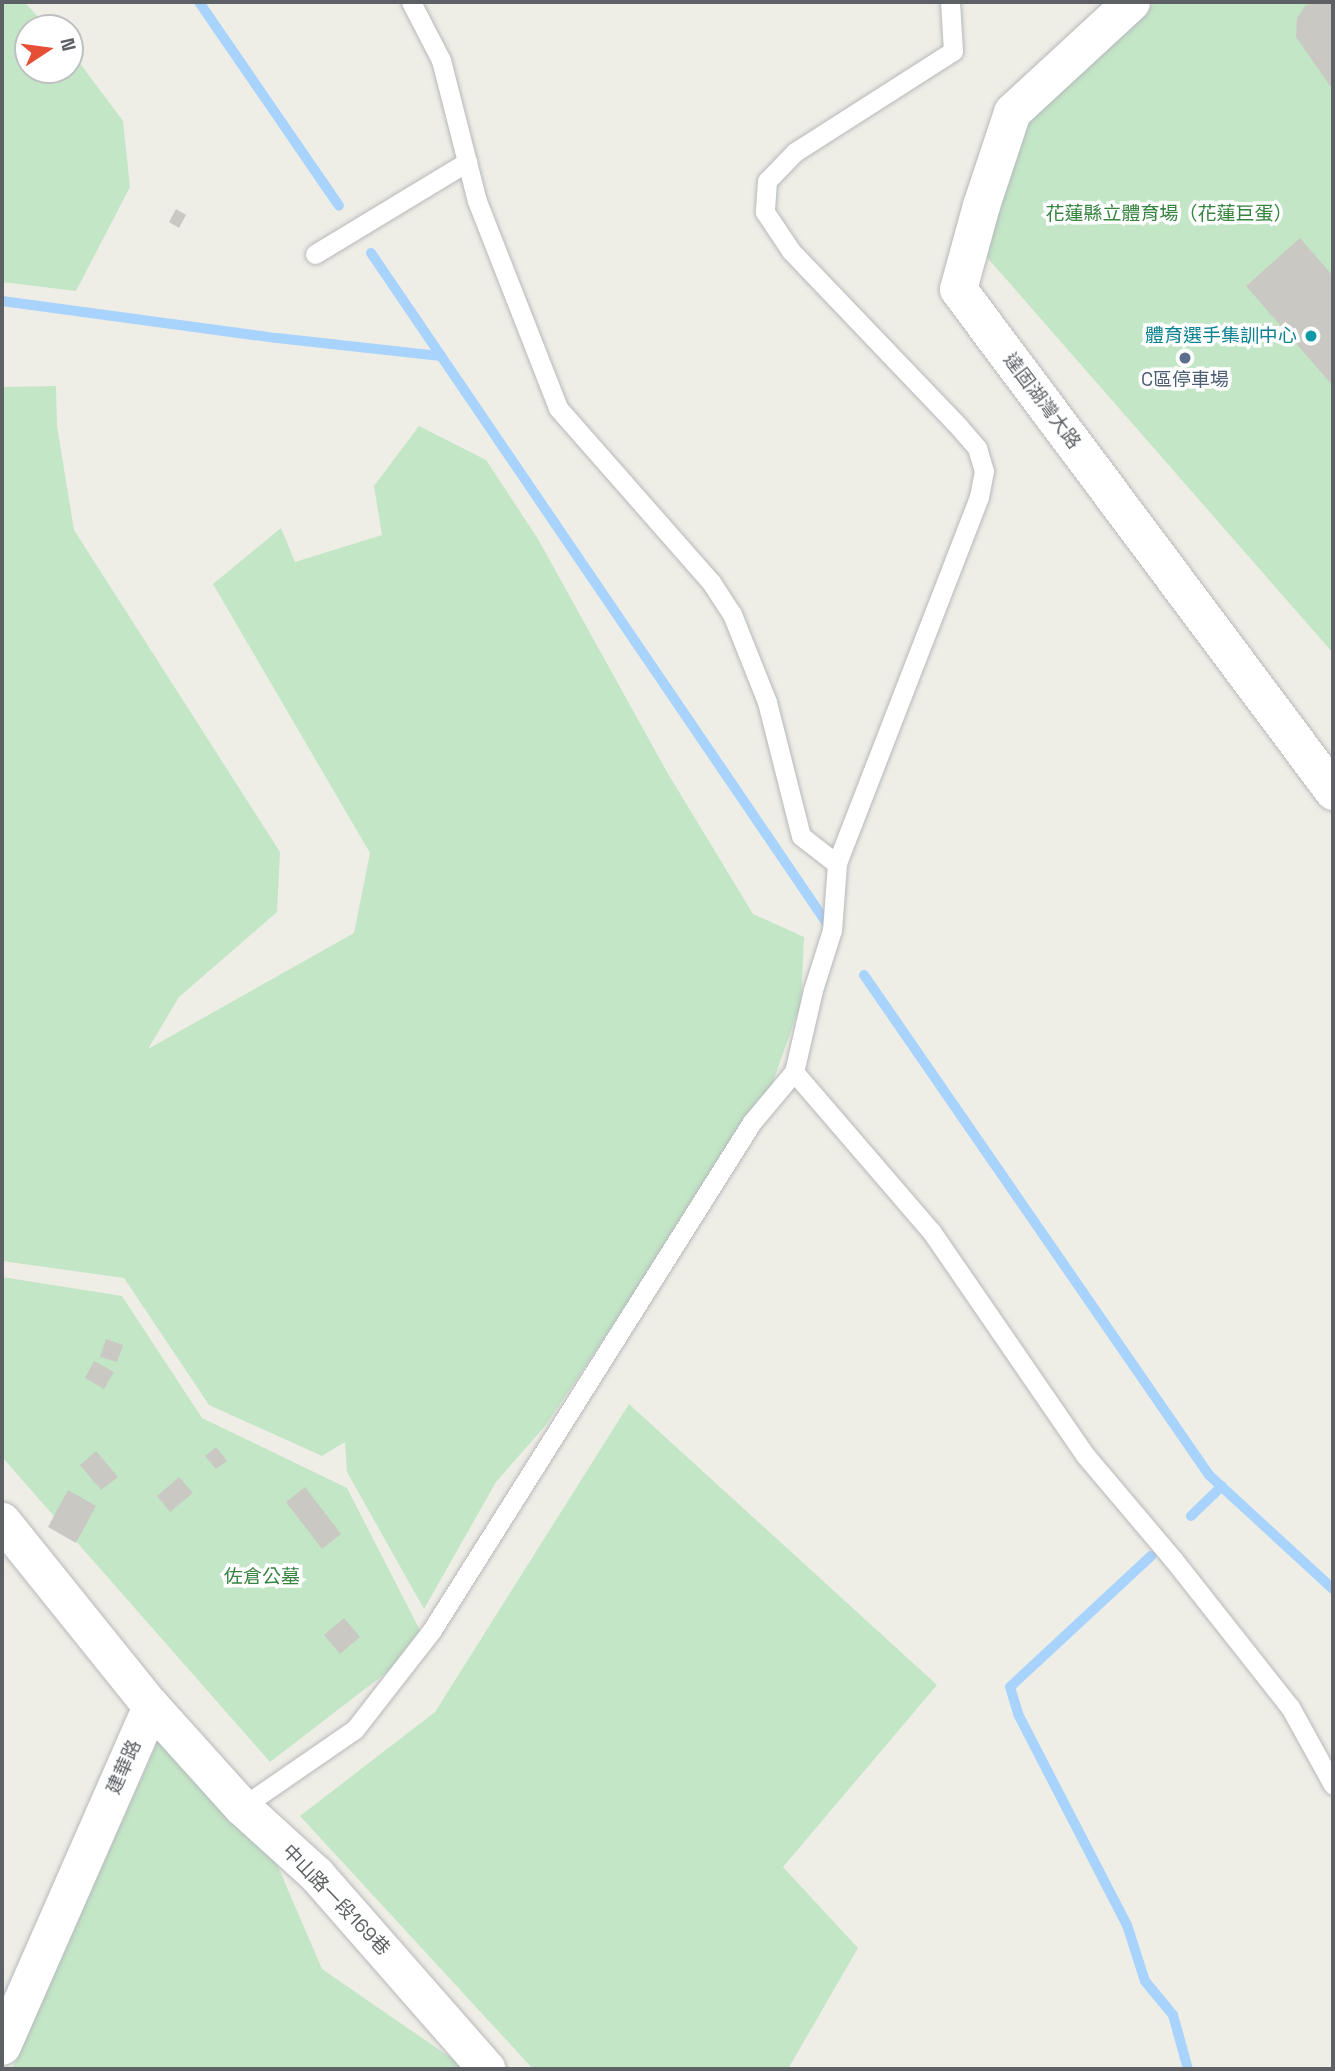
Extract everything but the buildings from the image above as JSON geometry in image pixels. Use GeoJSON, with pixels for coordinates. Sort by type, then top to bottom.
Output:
{"type":"FeatureCollection","features":[{"type":"Feature","properties":{"kind":"street","name":"達固湖灣大路"},"geometry":{"type":"LineString","coordinates":[[1131,2],[1012,113],[981,205],[958,289],[1333,791]]}},
{"type":"Feature","properties":{"kind":"street"},"geometry":{"type":"LineString","coordinates":[[2,1521],[151,1706]]}},
{"type":"Feature","properties":{"kind":"street","name":"中山路一段169巷"},"geometry":{"type":"LineString","coordinates":[[151,1706],[242,1807],[316,1874],[487,2069]]}},
{"type":"Feature","properties":{"kind":"street","name":"建華路"},"geometry":{"type":"LineString","coordinates":[[2,2046],[151,1706]]}},
{"type":"Feature","properties":{"kind":"lane"},"geometry":{"type":"LineString","coordinates":[[411,2],[441,60],[477,201],[558,408],[710,582],[732,614],[767,702],[801,836],[837,864]]}},
{"type":"Feature","properties":{"kind":"lane"},"geometry":{"type":"LineString","coordinates":[[242,1807],[355,1729],[432,1630],[752,1122],[794,1072],[813,990],[832,930],[837,864],[979,497],[984,471],[977,448],[959,427],[791,251],[765,212],[767,181],[795,152],[953,51],[950,2]]}},
{"type":"Feature","properties":{"kind":"lane"},"geometry":{"type":"LineString","coordinates":[[315,254],[467,162]]}},
{"type":"Feature","properties":{"kind":"lane"},"geometry":{"type":"LineString","coordinates":[[794,1072],[932,1231],[1085,1455],[1173,1559],[1290,1707],[1333,1785]]}},
{"type":"Feature","properties":{"kind":"green space"},"geometry":{"type":"Polygon","coordinates":[[[2,2],[24,2],[36,14],[14,14],[14,84],[84,84],[84,69],[123,121],[130,187],[76,291],[2,282],[2,2]]]}},
{"type":"Feature","properties":{"kind":"green space","name":"花蓮縣立體育場（花蓮巨蛋）"},"geometry":{"type":"Polygon","coordinates":[[[1156,2],[1333,2],[1333,653],[985,255],[993,148],[1156,2]]]}},
{"type":"Feature","properties":{"kind":"green space"},"geometry":{"type":"Polygon","coordinates":[[[56,386],[57,426],[74,530],[280,852],[277,912],[179,997],[148,1049],[354,933],[370,853],[213,584],[281,528],[295,562],[382,535],[374,486],[419,426],[486,460],[538,539],[667,772],[753,914],[804,937],[801,1003],[770,1090],[546,1425],[496,1482],[424,1609],[347,1472],[345,1442],[322,1456],[209,1405],[124,1278],[2,1261],[2,387],[56,386]]]}},
{"type":"Feature","properties":{"kind":"green space","name":"佐倉公墓"},"geometry":{"type":"Polygon","coordinates":[[[2,1277],[122,1296],[202,1418],[347,1488],[426,1642],[270,1762],[2,1457],[2,1277]]]}},
{"type":"Feature","properties":{"kind":"green space"},"geometry":{"type":"Polygon","coordinates":[[[629,1404],[937,1685],[783,1867],[858,1948],[788,2069],[533,2069],[300,1816],[435,1712],[629,1404]]]}},
{"type":"Feature","properties":{"kind":"green space"},"geometry":{"type":"Polygon","coordinates":[[[158,1741],[255,1813],[322,1969],[467,2069],[12,2069],[158,1741]]]}},
{"type":"Feature","properties":{"kind":"waterway"},"geometry":{"type":"LineString","coordinates":[[199,2],[339,206]]}},
{"type":"Feature","properties":{"kind":"waterway"},"geometry":{"type":"LineString","coordinates":[[371,253],[830,928]]}},
{"type":"Feature","properties":{"kind":"waterway"},"geometry":{"type":"LineString","coordinates":[[2,301],[277,338],[441,356]]}},
{"type":"Feature","properties":{"kind":"waterway"},"geometry":{"type":"LineString","coordinates":[[864,975],[1209,1475],[1333,1589]]}},
{"type":"Feature","properties":{"kind":"waterway"},"geometry":{"type":"LineString","coordinates":[[1191,1516],[1222,1486]]}},
{"type":"Feature","properties":{"kind":"waterway"},"geometry":{"type":"LineString","coordinates":[[1151,1556],[1010,1687],[1018,1714],[1127,1925],[1145,1981],[1173,2015],[1188,2069]]}},
{"type":"Feature","properties":{"kind":"place","name":"體育選手集訓中心"},"geometry":{"type":"Point","coordinates":[1311,336]}},
{"type":"Feature","properties":{"kind":"place","name":"C區停車場"},"geometry":{"type":"Point","coordinates":[1185,358]}}]}
